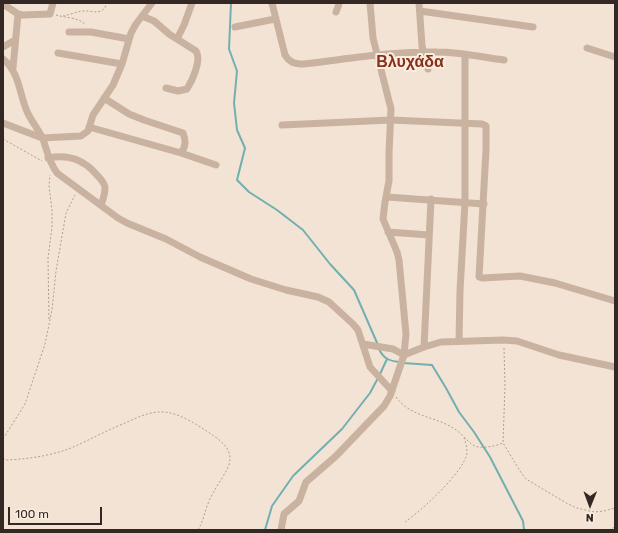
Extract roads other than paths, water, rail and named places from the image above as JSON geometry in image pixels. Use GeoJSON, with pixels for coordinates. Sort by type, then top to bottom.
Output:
{"type":"FeatureCollection","features":[{"type":"Feature","properties":{"kind":"street"},"geometry":{"type":"LineString","coordinates":[[3,4],[18,14],[23,15],[50,14],[53,3]]}},
{"type":"Feature","properties":{"kind":"street"},"geometry":{"type":"LineString","coordinates":[[3,123],[42,138],[81,136],[85,134],[93,115],[113,85],[136,24],[152,3]]}},
{"type":"Feature","properties":{"kind":"street"},"geometry":{"type":"LineString","coordinates":[[177,40],[192,3]]}},
{"type":"Feature","properties":{"kind":"street"},"geometry":{"type":"LineString","coordinates":[[272,3],[285,56],[294,64],[423,52],[450,52],[504,60]]}},
{"type":"Feature","properties":{"kind":"street"},"geometry":{"type":"LineString","coordinates":[[336,12],[338,3]]}},
{"type":"Feature","properties":{"kind":"street"},"geometry":{"type":"LineString","coordinates":[[281,530],[284,514],[299,501],[306,482],[336,456],[384,406],[392,391],[404,355],[406,334],[398,252],[383,219],[389,182],[390,103],[373,38],[370,3]]}},
{"type":"Feature","properties":{"kind":"street"},"geometry":{"type":"LineString","coordinates":[[428,68],[423,52],[419,7],[532,27]]}},
{"type":"Feature","properties":{"kind":"street"},"geometry":{"type":"LineString","coordinates":[[12,68],[18,14]]}},
{"type":"Feature","properties":{"kind":"street"},"geometry":{"type":"LineString","coordinates":[[142,16],[154,21],[177,40],[196,51],[198,54],[193,76],[187,89],[178,91],[166,88]]}},
{"type":"Feature","properties":{"kind":"street"},"geometry":{"type":"LineString","coordinates":[[235,27],[275,19]]}},
{"type":"Feature","properties":{"kind":"street"},"geometry":{"type":"LineString","coordinates":[[69,32],[91,32],[130,39]]}},
{"type":"Feature","properties":{"kind":"street"},"geometry":{"type":"LineString","coordinates":[[3,47],[15,40]]}},
{"type":"Feature","properties":{"kind":"street"},"geometry":{"type":"LineString","coordinates":[[587,48],[615,58]]}},
{"type":"Feature","properties":{"kind":"street"},"geometry":{"type":"LineString","coordinates":[[58,53],[122,64]]}},
{"type":"Feature","properties":{"kind":"street"},"geometry":{"type":"LineString","coordinates":[[459,341],[465,202],[465,55]]}},
{"type":"Feature","properties":{"kind":"street"},"geometry":{"type":"LineString","coordinates":[[3,60],[12,68],[17,77],[27,110],[42,138],[51,166],[57,173],[127,223],[166,238],[190,252],[216,264],[264,283],[324,299],[353,324],[360,334],[370,367],[392,391]]}},
{"type":"Feature","properties":{"kind":"street"},"geometry":{"type":"LineString","coordinates":[[104,98],[129,114],[183,133],[186,144],[181,152]]}},
{"type":"Feature","properties":{"kind":"street"},"geometry":{"type":"LineString","coordinates":[[282,125],[390,120],[482,124],[486,126],[484,204],[478,274],[480,278],[520,276],[555,283],[615,301]]}},
{"type":"Feature","properties":{"kind":"street"},"geometry":{"type":"LineString","coordinates":[[89,127],[181,152],[216,165]]}},
{"type":"Feature","properties":{"kind":"street"},"geometry":{"type":"LineString","coordinates":[[48,158],[56,156],[74,158],[89,166],[105,186],[101,205]]}},
{"type":"Feature","properties":{"kind":"street"},"geometry":{"type":"LineString","coordinates":[[386,197],[431,199],[484,204]]}},
{"type":"Feature","properties":{"kind":"street"},"geometry":{"type":"LineString","coordinates":[[424,347],[431,199]]}},
{"type":"Feature","properties":{"kind":"street"},"geometry":{"type":"LineString","coordinates":[[388,232],[429,235]]}},
{"type":"Feature","properties":{"kind":"street"},"geometry":{"type":"LineString","coordinates":[[404,355],[441,342],[503,340],[516,341],[559,355],[615,367]]}},
{"type":"Feature","properties":{"kind":"street"},"geometry":{"type":"LineString","coordinates":[[363,344],[393,349],[404,355]]}},
{"type":"Feature","properties":{"kind":"waterway"},"geometry":{"type":"LineString","coordinates":[[231,3],[229,49],[237,71],[234,103],[237,130],[245,148],[237,180],[249,192],[277,210],[303,230],[330,264],[354,290],[378,345]]}},
{"type":"Feature","properties":{"kind":"waterway"},"geometry":{"type":"LineString","coordinates":[[379,349],[382,355],[392,361],[399,362]]}},
{"type":"Feature","properties":{"kind":"waterway"},"geometry":{"type":"LineString","coordinates":[[380,374],[387,359]]}},
{"type":"Feature","properties":{"kind":"waterway"},"geometry":{"type":"LineString","coordinates":[[403,363],[432,365],[459,412],[490,457],[523,521],[524,530]]}},
{"type":"Feature","properties":{"kind":"waterway"},"geometry":{"type":"LineString","coordinates":[[265,530],[272,506],[293,476],[342,429],[370,393],[378,378]]}},
{"type":"Feature","properties":{"kind":"district","name":"Βλυχάδα"},"geometry":{"type":"Point","coordinates":[410,62]}}]}
